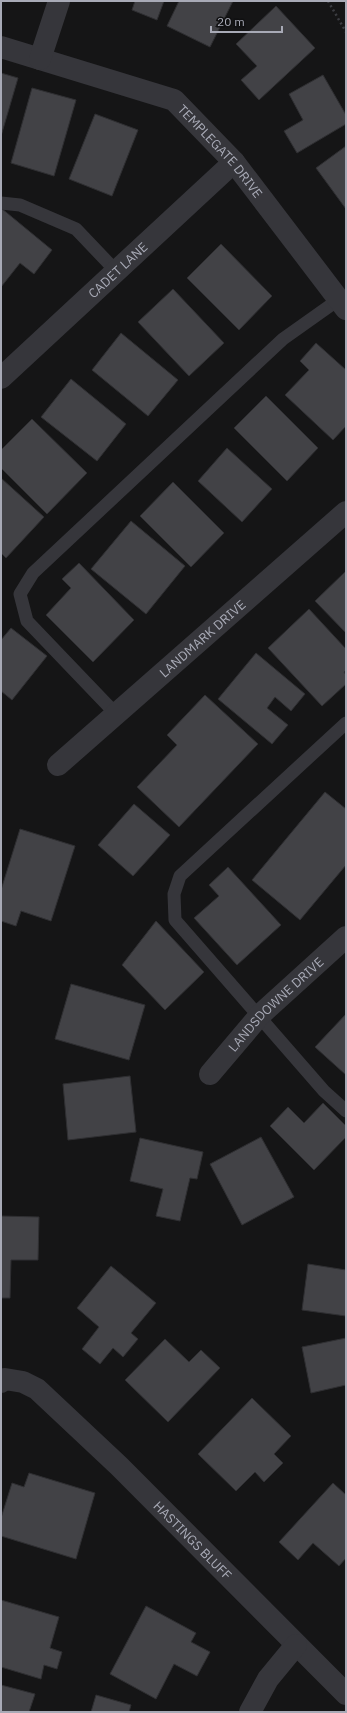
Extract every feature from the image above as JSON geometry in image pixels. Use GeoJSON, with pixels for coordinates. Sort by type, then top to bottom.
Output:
{"type":"FeatureCollection","features":[{"type":"Feature","properties":{"kind":"street"},"geometry":{"type":"LineString","coordinates":[[40,59],[59,1]]}},
{"type":"Feature","properties":{"kind":"street","name":"TEMPLEGATE DRIVE"},"geometry":{"type":"LineString","coordinates":[[1,47],[174,100],[234,162],[342,305]]}},
{"type":"Feature","properties":{"kind":"street","name":"CADET LANE"},"geometry":{"type":"LineString","coordinates":[[1,378],[234,162]]}},
{"type":"Feature","properties":{"kind":"street","name":"LANDMARK DRIVE"},"geometry":{"type":"LineString","coordinates":[[58,765],[346,512]]}},
{"type":"Feature","properties":{"kind":"street","name":"LANDSDOWNE DRIVE"},"geometry":{"type":"LineString","coordinates":[[210,1074],[260,1015],[346,937]]}},
{"type":"Feature","properties":{"kind":"street","name":"HASTINGS BLUFF"},"geometry":{"type":"LineString","coordinates":[[1,1382],[6,1379],[23,1382],[37,1389],[119,1466],[346,1694]]}},
{"type":"Feature","properties":{"kind":"street"},"geometry":{"type":"LineString","coordinates":[[250,1712],[268,1679],[296,1645]]}},
{"type":"Feature","properties":{"kind":"lane"},"geometry":{"type":"LineString","coordinates":[[1,203],[20,205],[76,229],[116,271]]}},
{"type":"Feature","properties":{"kind":"lane"},"geometry":{"type":"LineString","coordinates":[[116,714],[26,621],[20,594],[33,573],[283,339],[342,305]]}},
{"type":"Feature","properties":{"kind":"lane"},"geometry":{"type":"LineString","coordinates":[[346,723],[180,876],[174,894],[175,920],[260,1015],[324,1090],[346,1111]]}},
{"type":"Feature","properties":{"kind":"path"},"geometry":{"type":"LineString","coordinates":[[328,1],[346,32]]}},
{"type":"Feature","properties":{"kind":"building"},"geometry":{"type":"Polygon","coordinates":[[[135,1],[164,1],[157,20],[132,10],[135,1]]]}},
{"type":"Feature","properties":{"kind":"building"},"geometry":{"type":"Polygon","coordinates":[[[179,1],[233,1],[210,47],[167,26],[179,1]]]}},
{"type":"Feature","properties":{"kind":"building"},"geometry":{"type":"Polygon","coordinates":[[[276,6],[315,48],[259,100],[241,80],[257,66],[236,44],[276,6]]]}},
{"type":"Feature","properties":{"kind":"building"},"geometry":{"type":"Polygon","coordinates":[[[1,73],[18,78],[1,136],[1,73]]]}},
{"type":"Feature","properties":{"kind":"building"},"geometry":{"type":"Polygon","coordinates":[[[323,75],[346,115],[346,124],[297,153],[284,131],[303,120],[289,94],[323,75]]]}},
{"type":"Feature","properties":{"kind":"building"},"geometry":{"type":"Polygon","coordinates":[[[32,88],[76,100],[54,176],[11,163],[32,88]]]}},
{"type":"Feature","properties":{"kind":"building"},"geometry":{"type":"Polygon","coordinates":[[[95,114],[138,130],[112,196],[69,179],[95,114]]]}},
{"type":"Feature","properties":{"kind":"building"},"geometry":{"type":"Polygon","coordinates":[[[346,146],[346,209],[316,168],[346,146]]]}},
{"type":"Feature","properties":{"kind":"building"},"geometry":{"type":"Polygon","coordinates":[[[1,208],[52,250],[34,274],[20,263],[1,287],[1,208]]]}},
{"type":"Feature","properties":{"kind":"building"},"geometry":{"type":"Polygon","coordinates":[[[221,244],[272,296],[239,330],[187,278],[221,244]]]}},
{"type":"Feature","properties":{"kind":"building"},"geometry":{"type":"Polygon","coordinates":[[[173,289],[224,343],[189,376],[138,322],[173,289]]]}},
{"type":"Feature","properties":{"kind":"building"},"geometry":{"type":"Polygon","coordinates":[[[121,333],[178,380],[148,416],[92,370],[121,333]]]}},
{"type":"Feature","properties":{"kind":"building"},"geometry":{"type":"Polygon","coordinates":[[[316,343],[346,370],[346,426],[333,440],[285,395],[309,370],[300,361],[316,343]]]}},
{"type":"Feature","properties":{"kind":"building"},"geometry":{"type":"Polygon","coordinates":[[[71,379],[126,424],[97,461],[41,417],[71,379]]]}},
{"type":"Feature","properties":{"kind":"building"},"geometry":{"type":"Polygon","coordinates":[[[266,396],[318,448],[287,481],[234,428],[266,396]]]}},
{"type":"Feature","properties":{"kind":"building"},"geometry":{"type":"Polygon","coordinates":[[[32,419],[87,473],[47,514],[1,468],[1,450],[32,419]]]}},
{"type":"Feature","properties":{"kind":"building"},"geometry":{"type":"Polygon","coordinates":[[[227,448],[272,489],[242,522],[198,481],[227,448]]]}},
{"type":"Feature","properties":{"kind":"building"},"geometry":{"type":"Polygon","coordinates":[[[1,478],[44,517],[6,558],[1,553],[1,478]]]}},
{"type":"Feature","properties":{"kind":"building"},"geometry":{"type":"Polygon","coordinates":[[[173,482],[224,533],[191,567],[140,516],[173,482]]]}},
{"type":"Feature","properties":{"kind":"building"},"geometry":{"type":"Polygon","coordinates":[[[131,521],[185,566],[146,614],[91,569],[131,521]]]}},
{"type":"Feature","properties":{"kind":"building"},"geometry":{"type":"Polygon","coordinates":[[[79,563],[134,620],[93,662],[46,615],[71,588],[62,579],[79,563]]]}},
{"type":"Feature","properties":{"kind":"building"},"geometry":{"type":"Polygon","coordinates":[[[346,571],[346,633],[315,601],[346,571]]]}},
{"type":"Feature","properties":{"kind":"building"},"geometry":{"type":"Polygon","coordinates":[[[309,609],[346,649],[346,670],[344,672],[346,675],[346,684],[322,706],[268,648],[309,609]]]}},
{"type":"Feature","properties":{"kind":"building"},"geometry":{"type":"Polygon","coordinates":[[[11,628],[47,656],[12,700],[1,691],[1,640],[11,628]]]}},
{"type":"Feature","properties":{"kind":"building"},"geometry":{"type":"Polygon","coordinates":[[[256,653],[305,694],[291,711],[275,697],[267,708],[288,725],[272,744],[218,699],[256,653]]]}},
{"type":"Feature","properties":{"kind":"building"},"geometry":{"type":"Polygon","coordinates":[[[205,695],[258,744],[179,827],[137,787],[177,745],[167,735],[205,695]]]}},
{"type":"Feature","properties":{"kind":"building"},"geometry":{"type":"Polygon","coordinates":[[[325,792],[346,809],[346,865],[300,920],[252,880],[325,792]]]}},
{"type":"Feature","properties":{"kind":"building"},"geometry":{"type":"Polygon","coordinates":[[[134,804],[170,835],[133,876],[98,845],[134,804]]]}},
{"type":"Feature","properties":{"kind":"building"},"geometry":{"type":"Polygon","coordinates":[[[20,829],[75,846],[51,921],[21,911],[16,926],[1,921],[1,890],[20,829]]]}},
{"type":"Feature","properties":{"kind":"building"},"geometry":{"type":"Polygon","coordinates":[[[228,867],[281,925],[237,965],[194,918],[219,896],[209,885],[228,867]]]}},
{"type":"Feature","properties":{"kind":"building"},"geometry":{"type":"Polygon","coordinates":[[[156,921],[204,972],[165,1010],[122,965],[156,921]]]}},
{"type":"Feature","properties":{"kind":"building"},"geometry":{"type":"Polygon","coordinates":[[[71,984],[145,1005],[129,1060],[55,1039],[71,984]]]}},
{"type":"Feature","properties":{"kind":"building"},"geometry":{"type":"Polygon","coordinates":[[[346,1014],[346,1075],[315,1047],[346,1014]]]}},
{"type":"Feature","properties":{"kind":"building"},"geometry":{"type":"Polygon","coordinates":[[[130,1076],[136,1132],[68,1140],[63,1084],[130,1076]]]}},
{"type":"Feature","properties":{"kind":"building"},"geometry":{"type":"Polygon","coordinates":[[[323,1103],[346,1126],[346,1137],[314,1170],[270,1126],[288,1107],[304,1123],[323,1103]]]}},
{"type":"Feature","properties":{"kind":"building"},"geometry":{"type":"Polygon","coordinates":[[[261,1137],[294,1197],[242,1225],[210,1164],[261,1137]]]}},
{"type":"Feature","properties":{"kind":"building"},"geometry":{"type":"Polygon","coordinates":[[[140,1138],[203,1152],[197,1179],[190,1178],[180,1221],[156,1216],[163,1189],[130,1181],[140,1138]]]}},
{"type":"Feature","properties":{"kind":"building"},"geometry":{"type":"Polygon","coordinates":[[[1,1216],[39,1217],[38,1260],[11,1260],[10,1298],[1,1298],[1,1216]]]}},
{"type":"Feature","properties":{"kind":"building"},"geometry":{"type":"Polygon","coordinates":[[[308,1264],[346,1270],[346,1316],[302,1310],[308,1264]]]}},
{"type":"Feature","properties":{"kind":"building"},"geometry":{"type":"Polygon","coordinates":[[[111,1266],[156,1303],[131,1333],[138,1339],[123,1357],[113,1348],[100,1364],[82,1349],[99,1327],[77,1308],[111,1266]]]}},
{"type":"Feature","properties":{"kind":"building"},"geometry":{"type":"Polygon","coordinates":[[[346,1338],[346,1385],[311,1393],[302,1347],[346,1338]]]}},
{"type":"Feature","properties":{"kind":"building"},"geometry":{"type":"Polygon","coordinates":[[[165,1339],[189,1362],[201,1350],[220,1368],[168,1422],[125,1380],[165,1339]]]}},
{"type":"Feature","properties":{"kind":"building"},"geometry":{"type":"Polygon","coordinates":[[[252,1398],[291,1436],[274,1454],[283,1463],[264,1482],[255,1472],[236,1491],[198,1454],[252,1398]]]}},
{"type":"Feature","properties":{"kind":"building"},"geometry":{"type":"Polygon","coordinates":[[[29,1473],[95,1493],[76,1559],[1,1536],[1,1518],[12,1483],[24,1487],[29,1473]]]}},
{"type":"Feature","properties":{"kind":"building"},"geometry":{"type":"Polygon","coordinates":[[[333,1483],[346,1495],[346,1558],[339,1566],[313,1543],[298,1560],[279,1542],[333,1483]]]}},
{"type":"Feature","properties":{"kind":"building"},"geometry":{"type":"Polygon","coordinates":[[[1,1600],[59,1617],[50,1648],[62,1652],[57,1669],[44,1665],[41,1679],[1,1667],[1,1600]]]}},
{"type":"Feature","properties":{"kind":"building"},"geometry":{"type":"Polygon","coordinates":[[[146,1606],[196,1633],[191,1642],[210,1652],[197,1676],[174,1664],[156,1699],[110,1674],[146,1606]]]}},
{"type":"Feature","properties":{"kind":"building"},"geometry":{"type":"Polygon","coordinates":[[[1,1685],[35,1694],[29,1712],[1,1712],[1,1685]]]}},
{"type":"Feature","properties":{"kind":"building"},"geometry":{"type":"Polygon","coordinates":[[[96,1695],[131,1705],[129,1712],[91,1712],[96,1695]]]}}]}
